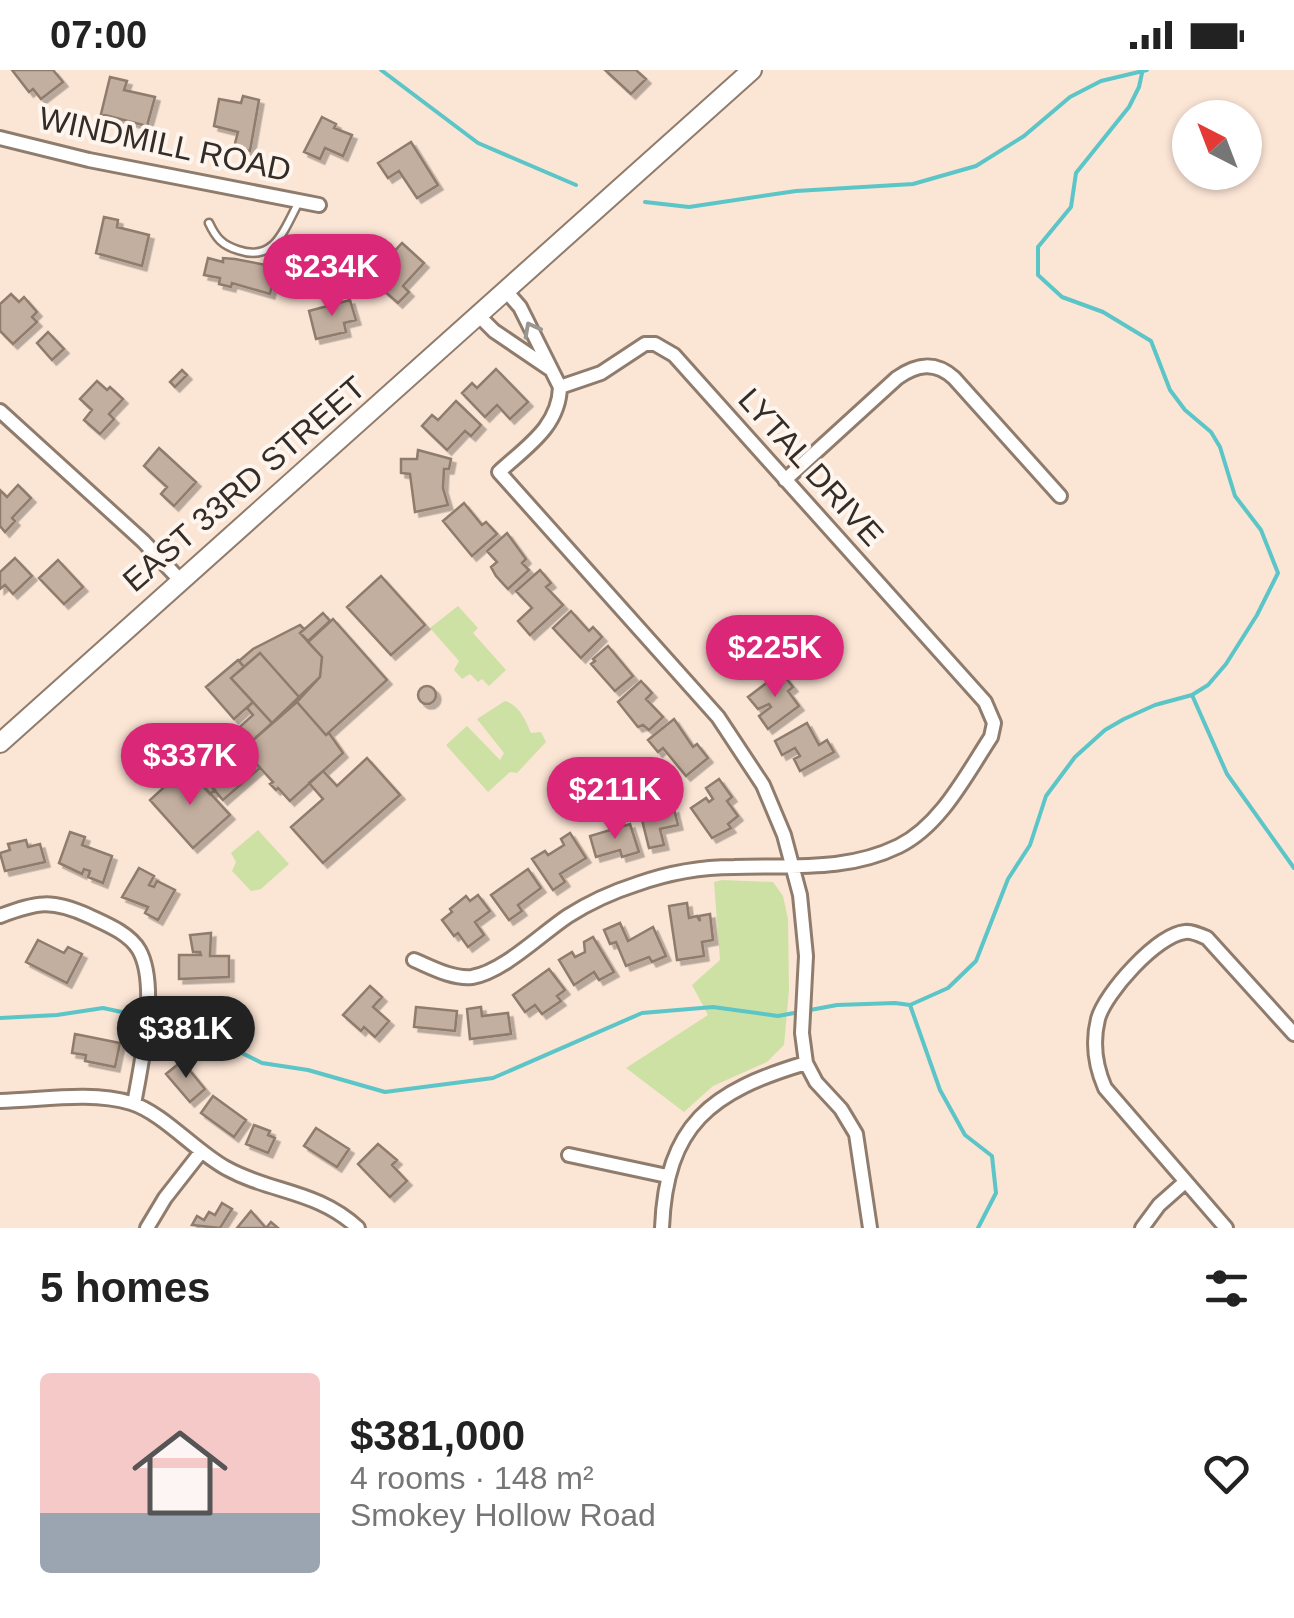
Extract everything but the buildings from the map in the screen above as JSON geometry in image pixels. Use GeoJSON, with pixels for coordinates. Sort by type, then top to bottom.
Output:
{"type":"FeatureCollection","features":[{"type":"Feature","properties":{"kind":"street","name":"EAST 33RD STREET"},"geometry":{"type":"LineString","coordinates":[[0,743],[746,72]]}},
{"type":"Feature","properties":{"kind":"street","name":"WINDMILL ROAD"},"geometry":{"type":"LineString","coordinates":[[0,138],[89,160],[319,204]]}},
{"type":"Feature","properties":{"kind":"street"},"geometry":{"type":"LineString","coordinates":[[506,291],[520,307],[552,370],[560,387],[560,402],[548,427],[499,472],[718,716],[763,785],[793,867],[806,956],[802,1033],[806,1064],[856,1134],[870,1228]]}},
{"type":"Feature","properties":{"kind":"street"},"geometry":{"type":"LineString","coordinates":[[479,316],[499,335],[552,370]]}},
{"type":"Feature","properties":{"kind":"street","name":"LYTAL DRIVE"},"geometry":{"type":"LineString","coordinates":[[560,387],[601,374],[640,346],[655,344],[664,348],[992,713],[992,737],[938,814],[920,832],[896,848],[866,860],[793,867]]}},
{"type":"Feature","properties":{"kind":"street"},"geometry":{"type":"LineString","coordinates":[[785,480],[897,378],[924,365],[945,370],[954,378],[1060,496]]}},
{"type":"Feature","properties":{"kind":"street"},"geometry":{"type":"LineString","coordinates":[[0,411],[180,580]]}},
{"type":"Feature","properties":{"kind":"street"},"geometry":{"type":"LineString","coordinates":[[414,960],[452,975],[478,976],[611,892],[686,871],[730,866],[793,867]]}},
{"type":"Feature","properties":{"kind":"street"},"geometry":{"type":"LineString","coordinates":[[0,916],[46,902],[109,924],[132,940],[141,953],[147,977],[143,1050],[134,1104]]}},
{"type":"Feature","properties":{"kind":"street"},"geometry":{"type":"LineString","coordinates":[[1226,1228],[1105,1088],[1097,1070],[1095,1050],[1098,1018],[1118,983],[1182,932],[1207,938],[1294,1034]]}},
{"type":"Feature","properties":{"kind":"street"},"geometry":{"type":"LineString","coordinates":[[662,1228],[666,1176],[683,1138],[703,1113],[731,1091],[806,1064]]}},
{"type":"Feature","properties":{"kind":"street"},"geometry":{"type":"LineString","coordinates":[[0,1101],[107,1098],[134,1104],[244,1178],[314,1198],[358,1228]]}},
{"type":"Feature","properties":{"kind":"street"},"geometry":{"type":"LineString","coordinates":[[147,1228],[201,1152]]}},
{"type":"Feature","properties":{"kind":"street"},"geometry":{"type":"LineString","coordinates":[[569,1155],[666,1176]]}},
{"type":"Feature","properties":{"kind":"street"},"geometry":{"type":"LineString","coordinates":[[1142,1228],[1185,1182]]}},
{"type":"Feature","properties":{"kind":"lane"},"geometry":{"type":"LineString","coordinates":[[210,223],[214,235],[228,247],[252,255],[264,252],[275,244],[300,200]]}},
{"type":"Feature","properties":{"kind":"green space"},"geometry":{"type":"Polygon","coordinates":[[[458,606],[478,628],[473,633],[506,670],[489,686],[470,674],[462,679],[454,670],[459,661],[430,628],[458,606]]]}},
{"type":"Feature","properties":{"kind":"green space"},"geometry":{"type":"Polygon","coordinates":[[[505,701],[518,710],[531,733],[541,732],[546,742],[517,773],[510,772],[488,792],[446,745],[467,726],[500,760],[504,753],[477,719],[505,701]]]}},
{"type":"Feature","properties":{"kind":"green space"},"geometry":{"type":"Polygon","coordinates":[[[258,830],[289,864],[261,889],[251,891],[232,871],[236,862],[231,853],[258,830]]]}},
{"type":"Feature","properties":{"kind":"green space"},"geometry":{"type":"Polygon","coordinates":[[[714,882],[773,882],[783,896],[788,919],[789,990],[784,1045],[767,1062],[713,1086],[684,1112],[626,1068],[708,1015],[692,985],[720,960],[714,882]]]}},
{"type":"Feature","properties":{"kind":"waterway"},"geometry":{"type":"LineString","coordinates":[[381,70],[478,143],[576,185]]}},
{"type":"Feature","properties":{"kind":"waterway"},"geometry":{"type":"LineString","coordinates":[[645,202],[689,207],[796,191],[913,184],[976,166],[1024,136],[1070,97],[1101,81],[1147,70]]}},
{"type":"Feature","properties":{"kind":"waterway"},"geometry":{"type":"LineString","coordinates":[[0,1018],[103,1008],[187,1026],[262,1063],[308,1070],[385,1092],[493,1078],[642,1013],[713,1007],[778,1016],[837,1005],[910,1005],[948,988],[976,961],[1008,879],[1030,845],[1046,796],[1075,757],[1124,719],[1192,695],[1208,685],[1257,615],[1278,573],[1261,530],[1235,496],[1220,447],[1211,432],[1185,410],[1170,390],[1151,341],[1103,312],[1062,297],[1038,275],[1038,247],[1071,207],[1076,173],[1129,107],[1142,73]]}},
{"type":"Feature","properties":{"kind":"waterway"},"geometry":{"type":"LineString","coordinates":[[1192,695],[1227,774],[1294,868]]}},
{"type":"Feature","properties":{"kind":"waterway"},"geometry":{"type":"LineString","coordinates":[[910,1005],[940,1090],[965,1135],[992,1156],[996,1193],[978,1228]]}}]}
